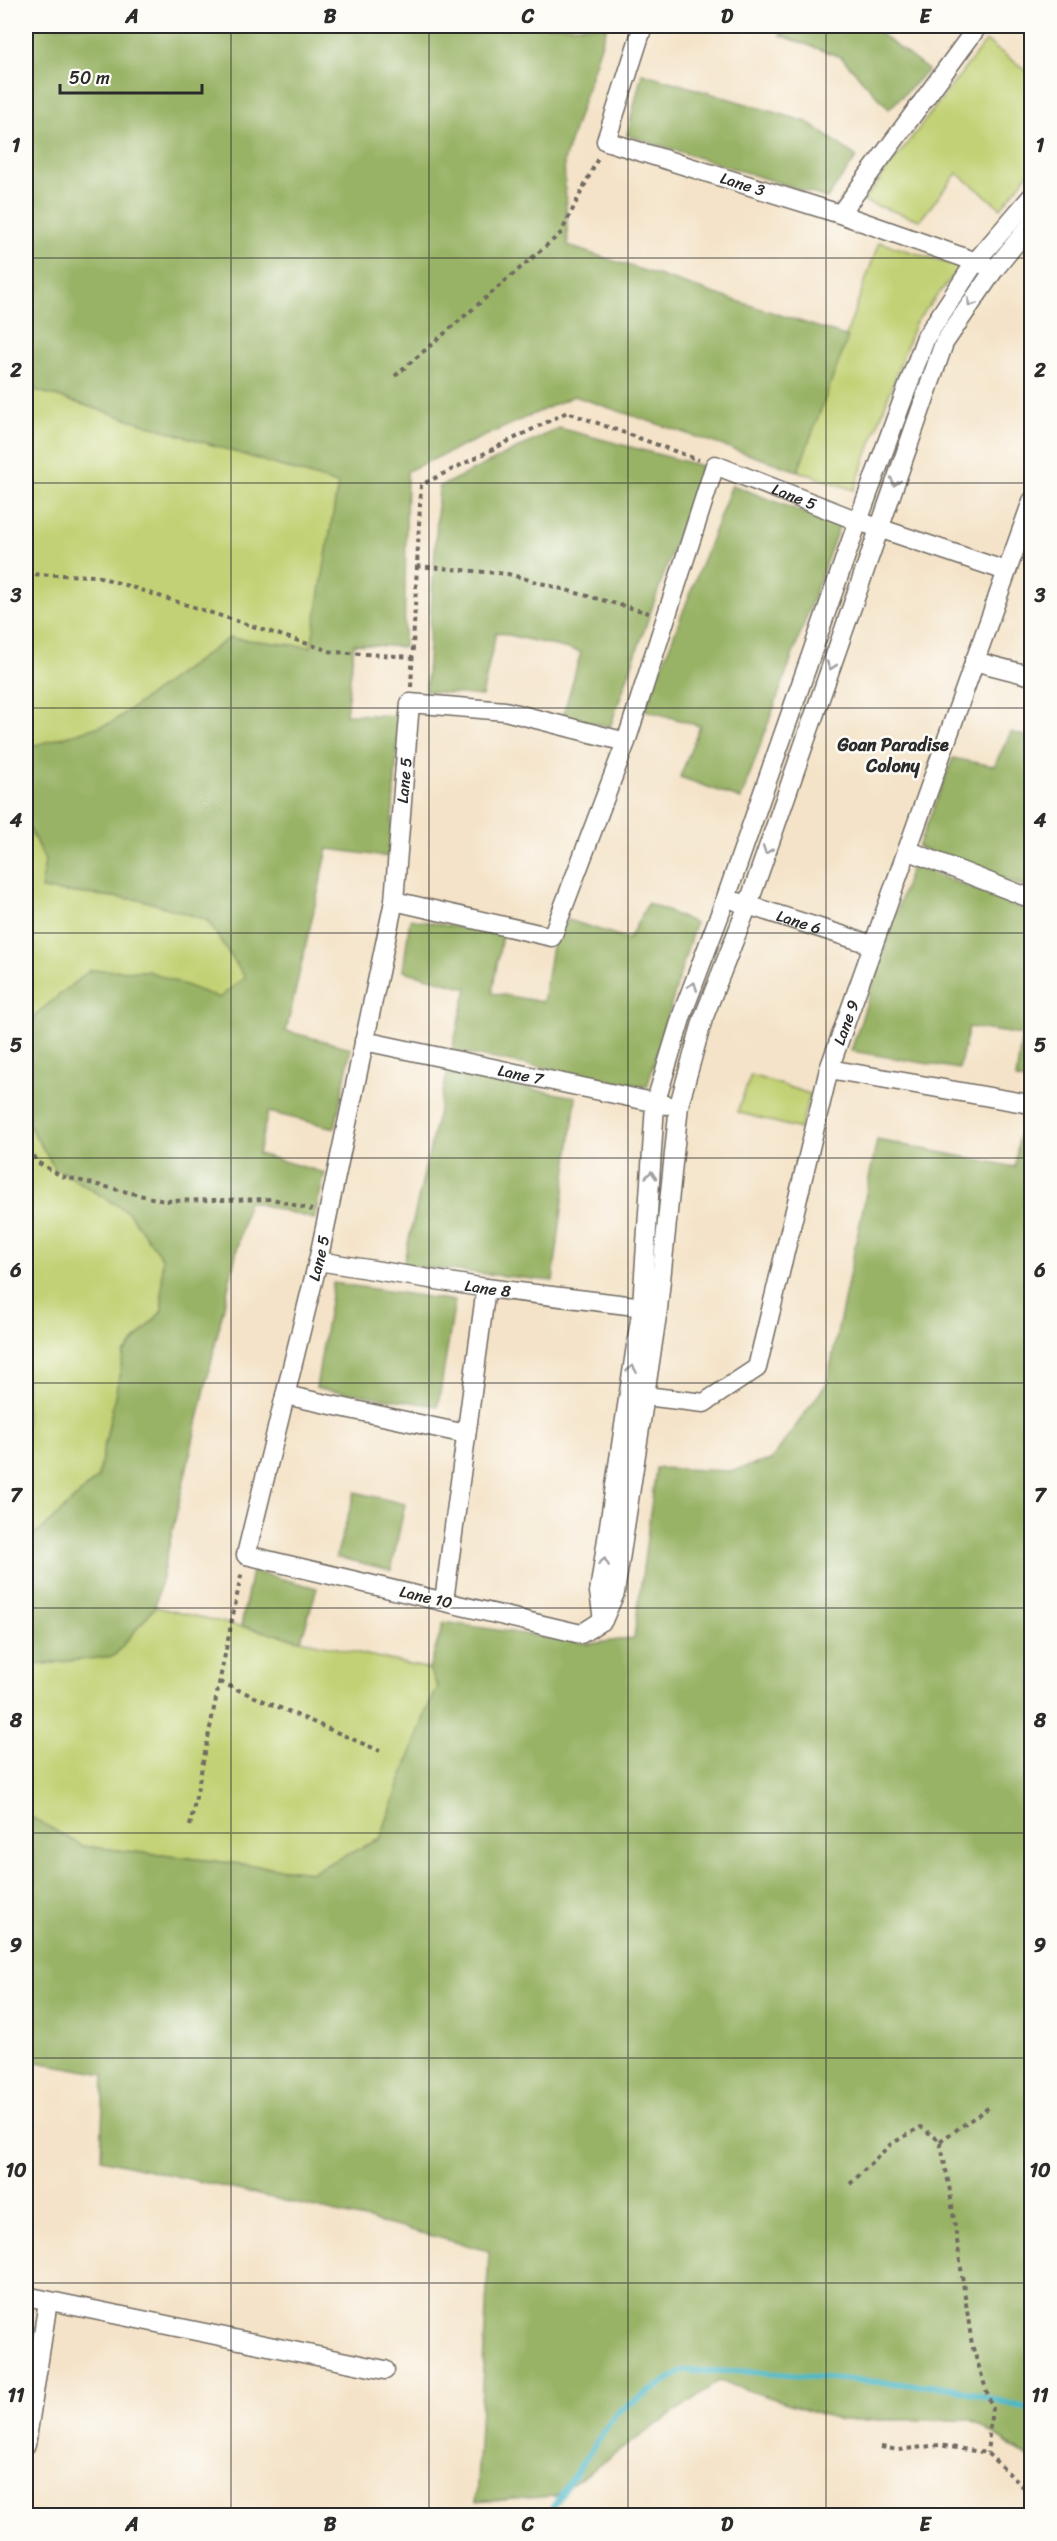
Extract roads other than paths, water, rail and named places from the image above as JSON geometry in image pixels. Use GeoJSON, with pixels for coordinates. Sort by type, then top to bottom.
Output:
{"type":"FeatureCollection","features":[{"type":"Feature","properties":{"kind":"street","name":"Lane 3"},"geometry":{"type":"LineString","coordinates":[[643,26],[606,141],[840,214],[976,261],[993,270]]}},
{"type":"Feature","properties":{"kind":"street"},"geometry":{"type":"LineString","coordinates":[[840,214],[978,26]]}},
{"type":"Feature","properties":{"kind":"street"},"geometry":{"type":"LineString","coordinates":[[603,1620],[615,1593],[645,1396],[656,1104],[683,1012],[726,898],[858,521],[926,337],[976,261],[1032,196]]}},
{"type":"Feature","properties":{"kind":"street"},"geometry":{"type":"LineString","coordinates":[[603,1620],[599,1592],[650,1307],[679,1106],[703,1019],[748,905],[944,343],[993,270],[1032,223]]}},
{"type":"Feature","properties":{"kind":"street","name":"Lane 5"},"geometry":{"type":"LineString","coordinates":[[246,1555],[318,1261],[394,901],[410,703],[505,711],[626,742],[664,617],[715,465],[879,528]]}},
{"type":"Feature","properties":{"kind":"street","name":"Lane 9"},"geometry":{"type":"LineString","coordinates":[[645,1396],[704,1403],[757,1368],[829,1069],[1032,501]]}},
{"type":"Feature","properties":{"kind":"street"},"geometry":{"type":"LineString","coordinates":[[879,528],[1006,571]]}},
{"type":"Feature","properties":{"kind":"street"},"geometry":{"type":"LineString","coordinates":[[974,661],[1032,676]]}},
{"type":"Feature","properties":{"kind":"street"},"geometry":{"type":"LineString","coordinates":[[394,901],[552,937],[626,742]]}},
{"type":"Feature","properties":{"kind":"street"},"geometry":{"type":"LineString","coordinates":[[907,850],[1032,899]]}},
{"type":"Feature","properties":{"kind":"street","name":"Lane 6"},"geometry":{"type":"LineString","coordinates":[[726,898],[873,945]]}},
{"type":"Feature","properties":{"kind":"street","name":"Lane 7"},"geometry":{"type":"LineString","coordinates":[[364,1041],[656,1104],[679,1106]]}},
{"type":"Feature","properties":{"kind":"street"},"geometry":{"type":"LineString","coordinates":[[829,1069],[1030,1104]]}},
{"type":"Feature","properties":{"kind":"street","name":"Lane 8"},"geometry":{"type":"LineString","coordinates":[[318,1261],[486,1288],[650,1307]]}},
{"type":"Feature","properties":{"kind":"street"},"geometry":{"type":"LineString","coordinates":[[444,1601],[486,1288]]}},
{"type":"Feature","properties":{"kind":"street"},"geometry":{"type":"LineString","coordinates":[[285,1395],[466,1434]]}},
{"type":"Feature","properties":{"kind":"street","name":"Lane 10"},"geometry":{"type":"LineString","coordinates":[[246,1555],[581,1634],[603,1620]]}},
{"type":"Feature","properties":{"kind":"street"},"geometry":{"type":"LineString","coordinates":[[26,2296],[385,2370]]}},
{"type":"Feature","properties":{"kind":"street"},"geometry":{"type":"LineString","coordinates":[[26,2445],[48,2301]]}},
{"type":"Feature","properties":{"kind":"waterway"},"geometry":{"type":"LineString","coordinates":[[547,2516],[616,2413],[682,2371],[739,2371],[954,2388],[1032,2410]]}},
{"type":"Feature","properties":{"kind":"district","name":"Goan Paradise Colony"},"geometry":{"type":"Point","coordinates":[893,756]}}]}
